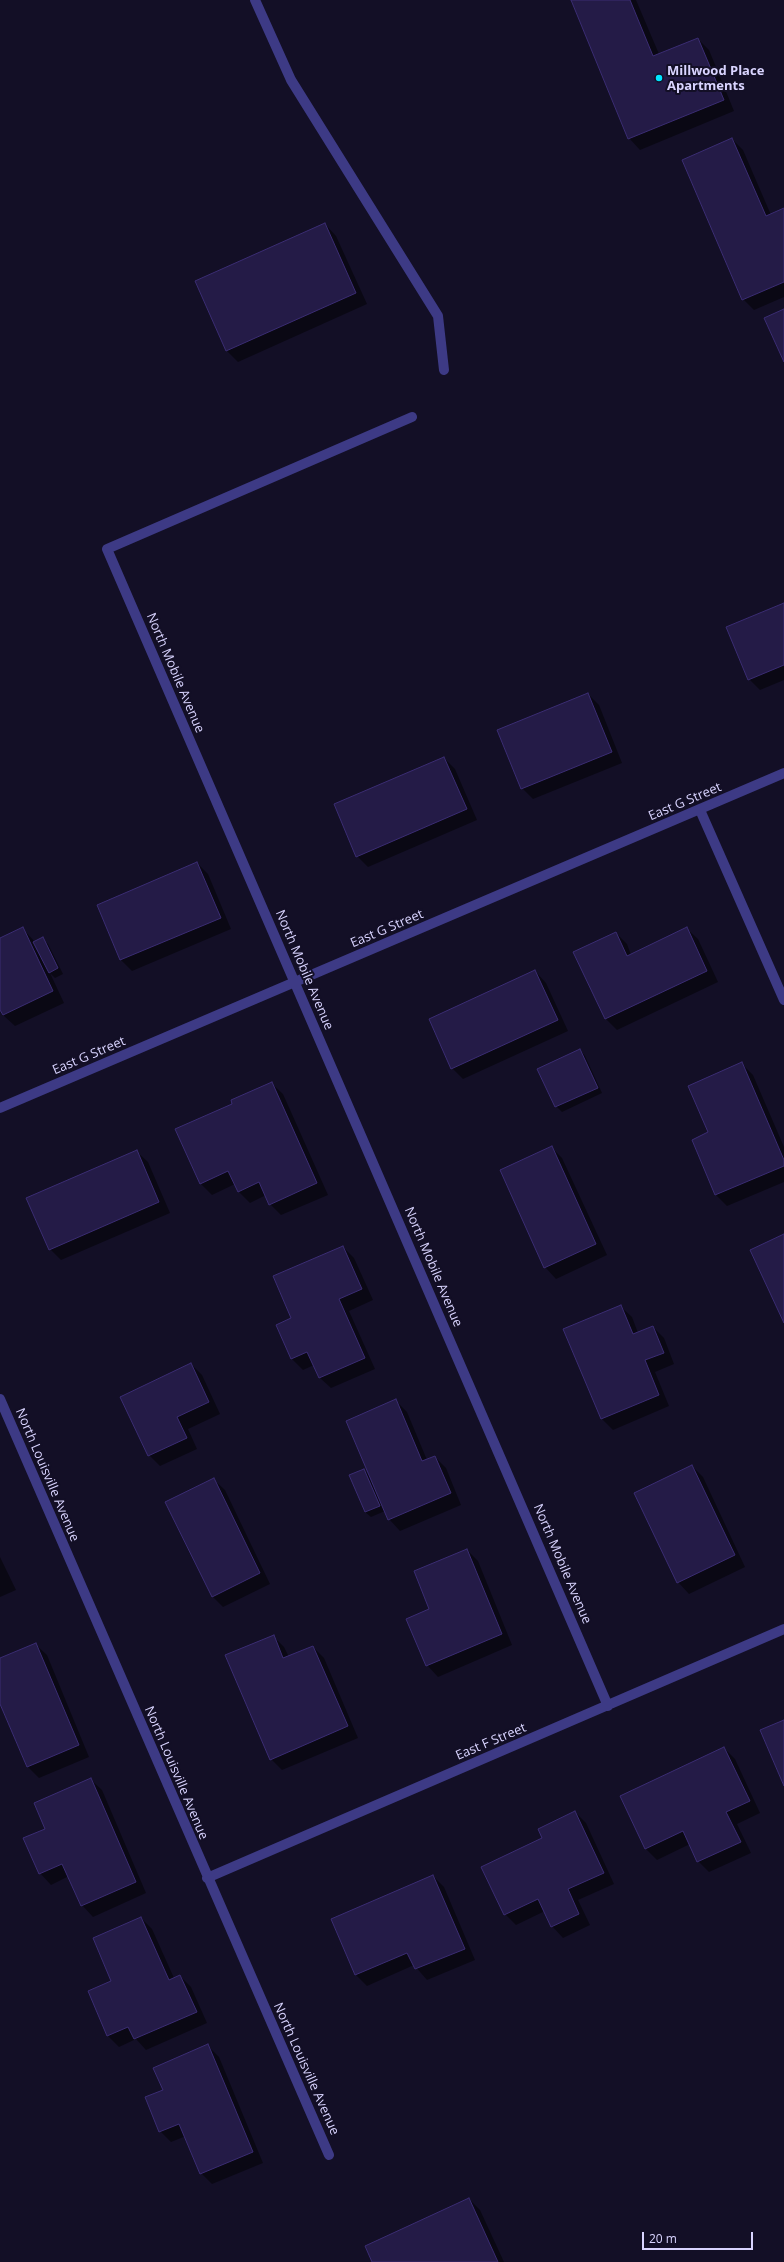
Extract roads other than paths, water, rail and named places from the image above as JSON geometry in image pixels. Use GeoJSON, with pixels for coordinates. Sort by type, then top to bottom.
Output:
{"type":"FeatureCollection","features":[{"type":"Feature","properties":{"kind":"street"},"geometry":{"type":"LineString","coordinates":[[255,0],[291,80],[438,316],[444,370]]}},
{"type":"Feature","properties":{"kind":"street","name":"North Mobile Avenue"},"geometry":{"type":"LineString","coordinates":[[412,417],[108,549],[608,1706]]}},
{"type":"Feature","properties":{"kind":"street","name":"East G Street"},"geometry":{"type":"LineString","coordinates":[[0,1108],[784,773]]}},
{"type":"Feature","properties":{"kind":"street"},"geometry":{"type":"LineString","coordinates":[[700,810],[784,1000]]}},
{"type":"Feature","properties":{"kind":"street","name":"North Louisville Avenue"},"geometry":{"type":"LineString","coordinates":[[0,1399],[329,2156]]}},
{"type":"Feature","properties":{"kind":"street","name":"East F Street"},"geometry":{"type":"LineString","coordinates":[[207,1878],[784,1630]]}},
{"type":"Feature","properties":{"kind":"place","name":"Millwood Place Apartments"},"geometry":{"type":"Point","coordinates":[659,78]}}]}
